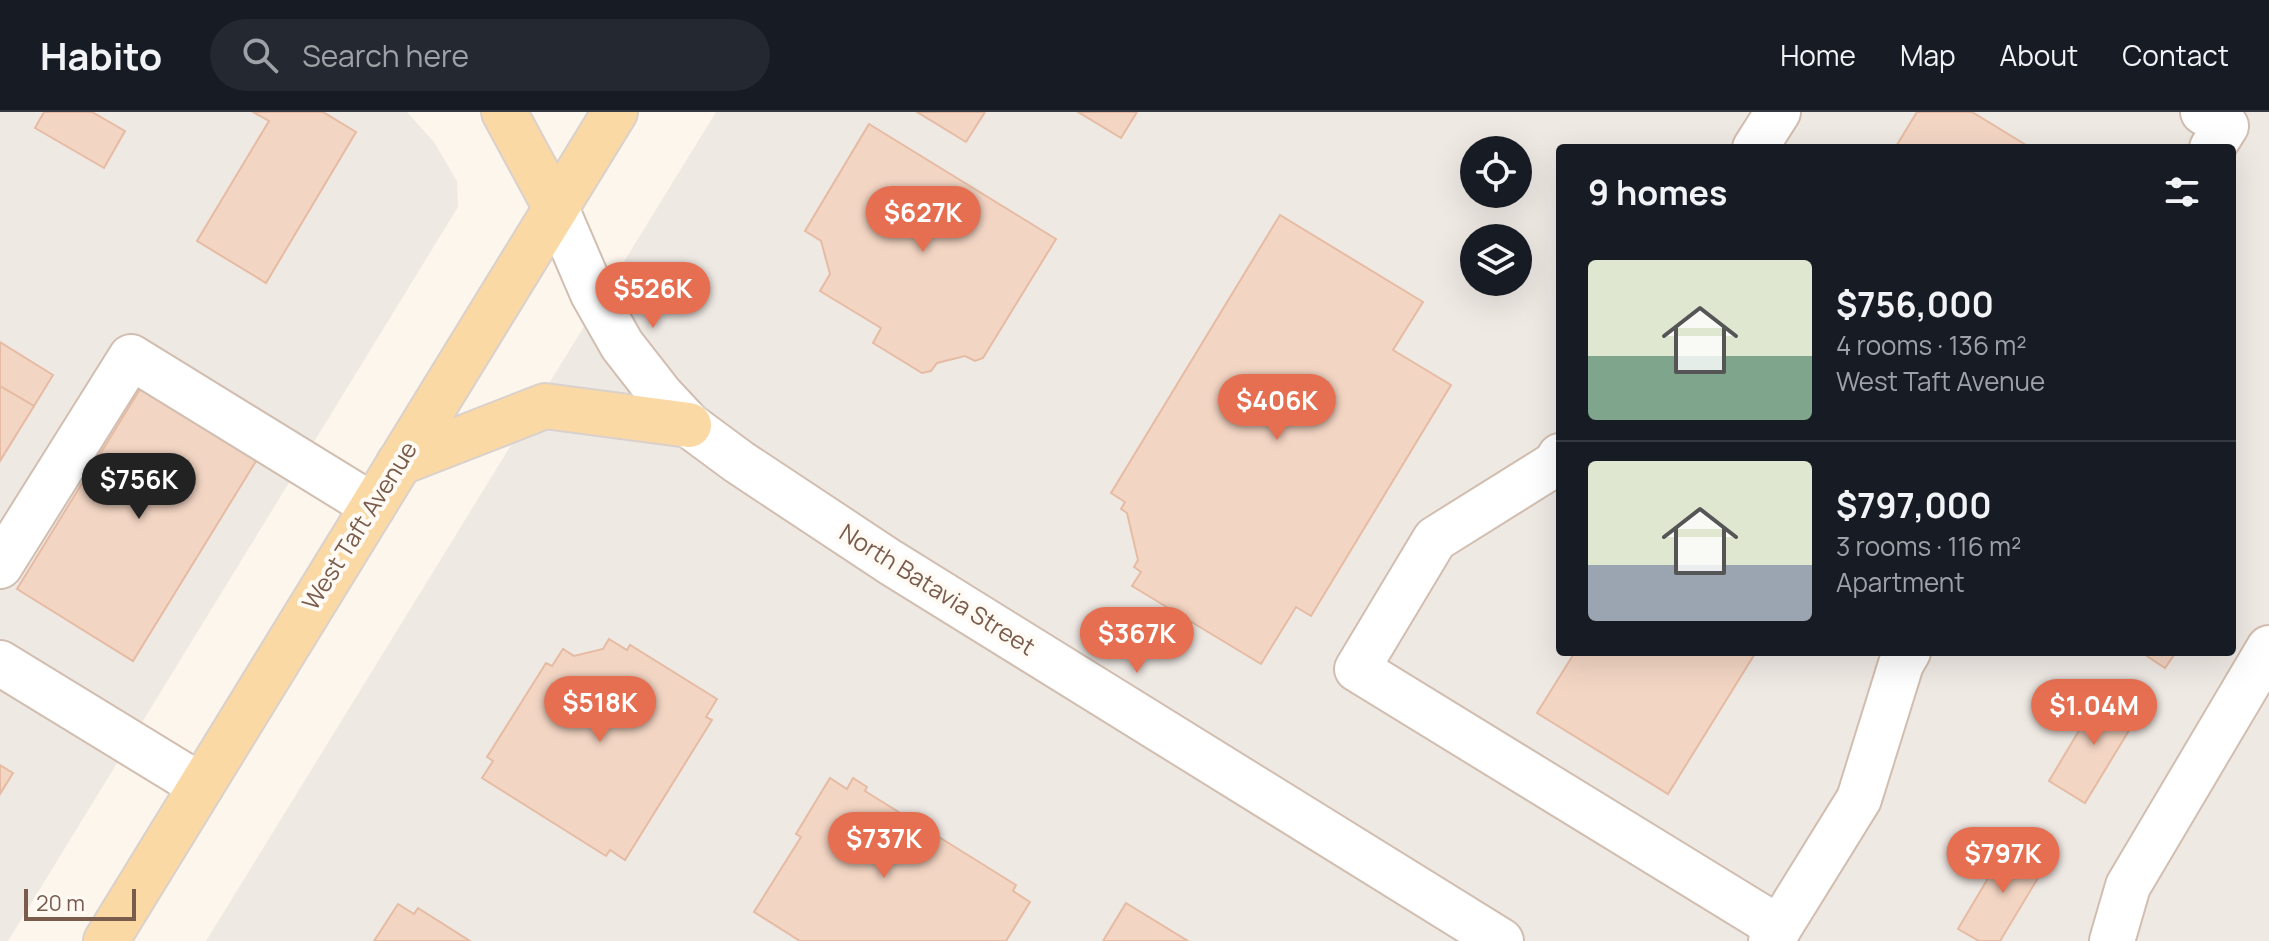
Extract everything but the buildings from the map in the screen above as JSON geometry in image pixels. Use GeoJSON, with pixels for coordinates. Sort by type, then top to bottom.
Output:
{"type":"FeatureCollection","features":[{"type":"Feature","properties":{"kind":"main road","name":"North Batavia Street"},"geometry":{"type":"LineString","coordinates":[[504,112],[556,208]]}},
{"type":"Feature","properties":{"kind":"main road","name":"West Taft Avenue"},"geometry":{"type":"LineString","coordinates":[[106,941],[615,112]]}},
{"type":"Feature","properties":{"kind":"main road"},"geometry":{"type":"LineString","coordinates":[[399,463],[545,406],[689,425]]}},
{"type":"Feature","properties":{"kind":"street"},"geometry":{"type":"LineString","coordinates":[[1758,144],[1778,112]]}},
{"type":"Feature","properties":{"kind":"street"},"geometry":{"type":"LineString","coordinates":[[2203,112],[2226,126],[2215,144]]}},
{"type":"Feature","properties":{"kind":"street","name":"North Batavia Street"},"geometry":{"type":"LineString","coordinates":[[556,208],[593,294],[622,345],[689,425],[739,462],[890,562],[1501,941]]}},
{"type":"Feature","properties":{"kind":"street"},"geometry":{"type":"LineString","coordinates":[[0,566],[131,357],[373,506]]}},
{"type":"Feature","properties":{"kind":"street"},"geometry":{"type":"LineString","coordinates":[[1556,462],[1435,539],[1357,669],[1775,934],[1859,799],[1906,656]]}},
{"type":"Feature","properties":{"kind":"street"},"geometry":{"type":"LineString","coordinates":[[2112,941],[2128,886],[2269,648]]}},
{"type":"Feature","properties":{"kind":"street"},"geometry":{"type":"LineString","coordinates":[[0,663],[201,786]]}},
{"type":"Feature","properties":{"kind":"shaded area"},"geometry":{"type":"Polygon","coordinates":[[[0,112],[407,112],[434,142],[457,181],[458,207],[8,941],[0,941],[0,112]]]}},
{"type":"Feature","properties":{"kind":"shaded area"},"geometry":{"type":"Polygon","coordinates":[[[716,112],[2269,112],[2269,941],[206,941],[716,112]]]}}]}
